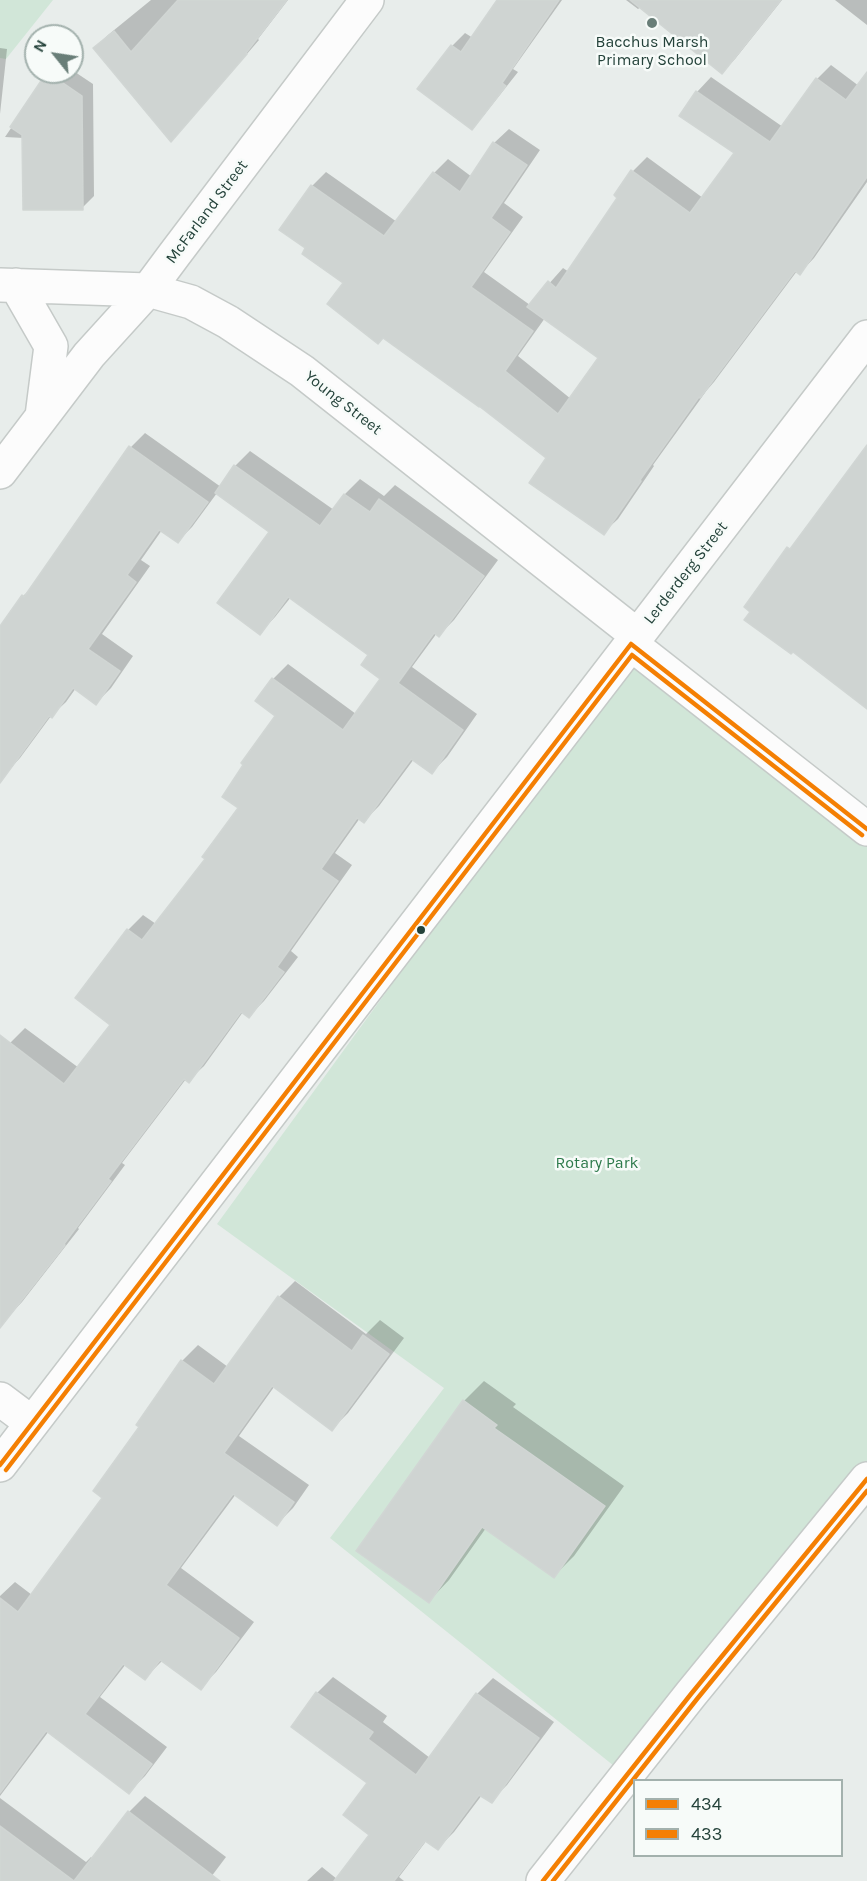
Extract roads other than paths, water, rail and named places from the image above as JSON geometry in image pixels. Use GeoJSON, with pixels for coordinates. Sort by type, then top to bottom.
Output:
{"type":"FeatureCollection","features":[{"type":"Feature","properties":{"kind":"street","name":"McFarland Street"},"geometry":{"type":"LineString","coordinates":[[0,472],[89,355],[148,290],[367,0]]}},
{"type":"Feature","properties":{"kind":"street","name":"Young Street"},"geometry":{"type":"LineString","coordinates":[[8,285],[148,290],[191,302],[228,322],[302,371],[867,829]]}},
{"type":"Feature","properties":{"kind":"street"},"geometry":{"type":"LineString","coordinates":[[8,285],[51,346],[42,418]]}},
{"type":"Feature","properties":{"kind":"street","name":"Lerderderg Street"},"geometry":{"type":"LineString","coordinates":[[0,1465],[867,337]]}},
{"type":"Feature","properties":{"kind":"street"},"geometry":{"type":"LineString","coordinates":[[0,1399],[32,1423]]}},
{"type":"Feature","properties":{"kind":"street"},"geometry":{"type":"LineString","coordinates":[[543,1881],[691,1694],[867,1479]]}},
{"type":"Feature","properties":{"kind":"place","name":"Bacchus Marsh Primary School"},"geometry":{"type":"Point","coordinates":[652,23]}},
{"type":"Feature","properties":{"kind":"park label","name":"Rotary Park"},"geometry":{"type":"Point","coordinates":[597,1163]}}]}
